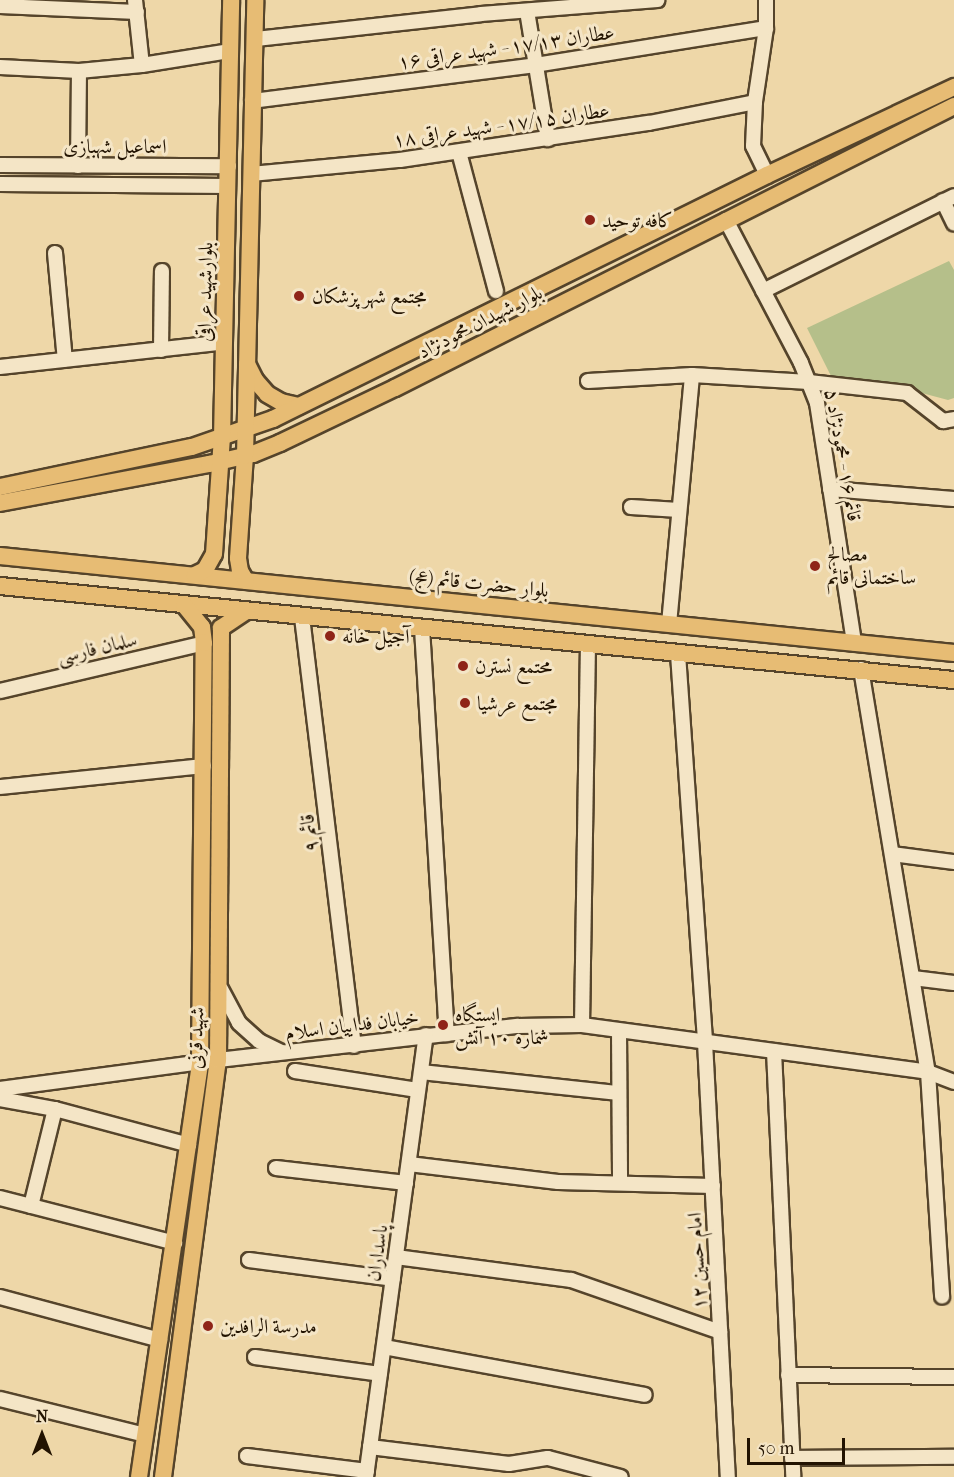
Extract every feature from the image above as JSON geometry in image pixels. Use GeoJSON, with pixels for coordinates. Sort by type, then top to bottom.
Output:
{"type":"FeatureCollection","features":[{"type":"Feature","properties":{"kind":"main road","name":"بلوارشهید عراقی"},"geometry":{"type":"LineString","coordinates":[[214,554],[222,438],[225,342],[231,0]]}},
{"type":"Feature","properties":{"kind":"main road"},"geometry":{"type":"LineString","coordinates":[[246,581],[240,571],[238,558],[245,456],[252,101],[256,39],[255,0]]}},
{"type":"Feature","properties":{"kind":"main road","name":"بلوار شهیدان محمودنژاد"},"geometry":{"type":"LineString","coordinates":[[0,487],[192,447],[244,430],[300,406],[767,175],[954,87]]}},
{"type":"Feature","properties":{"kind":"main road","name":"بلوار شهیدان محمودنژاد"},"geometry":{"type":"LineString","coordinates":[[0,503],[245,456],[280,443],[395,388],[954,106]]}},
{"type":"Feature","properties":{"kind":"main road"},"geometry":{"type":"LineString","coordinates":[[246,363],[255,380],[267,394],[281,402],[300,406]]}},
{"type":"Feature","properties":{"kind":"main road"},"geometry":{"type":"LineString","coordinates":[[214,554],[221,567],[229,568],[238,558]]}},
{"type":"Feature","properties":{"kind":"main road"},"geometry":{"type":"LineString","coordinates":[[195,574],[206,570],[214,554]]}},
{"type":"Feature","properties":{"kind":"main road","name":"بلوار حضرت قائم (عج)"},"geometry":{"type":"LineString","coordinates":[[0,556],[195,574],[954,654]]}},
{"type":"Feature","properties":{"kind":"main road"},"geometry":{"type":"LineString","coordinates":[[0,586],[678,654],[861,669],[954,680]]}},
{"type":"Feature","properties":{"kind":"main road"},"geometry":{"type":"LineString","coordinates":[[184,605],[203,635]]}},
{"type":"Feature","properties":{"kind":"main road"},"geometry":{"type":"LineString","coordinates":[[203,635],[207,621],[215,622],[220,628],[246,611]]}},
{"type":"Feature","properties":{"kind":"main road","name":"شهید قرنی"},"geometry":{"type":"LineString","coordinates":[[163,1477],[218,1060],[220,628]]}},
{"type":"Feature","properties":{"kind":"main road","name":"شهید قرنی"},"geometry":{"type":"LineString","coordinates":[[139,1477],[200,1063],[204,766],[203,635]]}},
{"type":"Feature","properties":{"kind":"main road"},"geometry":{"type":"LineString","coordinates":[[854,643],[861,669]]}},
{"type":"Feature","properties":{"kind":"street"},"geometry":{"type":"LineString","coordinates":[[256,39],[480,7],[527,10],[657,0]]}},
{"type":"Feature","properties":{"kind":"street"},"geometry":{"type":"LineString","coordinates":[[766,0],[766,28],[755,102],[753,146],[767,175]]}},
{"type":"Feature","properties":{"kind":"street"},"geometry":{"type":"LineString","coordinates":[[0,6],[136,6],[142,65]]}},
{"type":"Feature","properties":{"kind":"street"},"geometry":{"type":"LineString","coordinates":[[527,10],[548,139]]}},
{"type":"Feature","properties":{"kind":"street","name":"عطاران ۱۷/۱۳ - شهید عراقی ۱۶"},"geometry":{"type":"LineString","coordinates":[[252,101],[535,65],[766,28]]}},
{"type":"Feature","properties":{"kind":"street"},"geometry":{"type":"LineString","coordinates":[[0,67],[79,70],[142,65],[229,51]]}},
{"type":"Feature","properties":{"kind":"street"},"geometry":{"type":"LineString","coordinates":[[78,166],[79,70]]}},
{"type":"Feature","properties":{"kind":"street","name":"عطاران ۱۷/۱۵ - شهید عراقی ۱۸"},"geometry":{"type":"LineString","coordinates":[[251,174],[459,152],[649,123],[755,102]]}},
{"type":"Feature","properties":{"kind":"street"},"geometry":{"type":"LineString","coordinates":[[459,152],[496,291]]}},
{"type":"Feature","properties":{"kind":"street","name":"اسماعیل شهبازی"},"geometry":{"type":"LineString","coordinates":[[0,165],[229,166]]}},
{"type":"Feature","properties":{"kind":"street","name":"اسماعیل شهبازی"},"geometry":{"type":"LineString","coordinates":[[0,184],[228,186]]}},
{"type":"Feature","properties":{"kind":"street"},"geometry":{"type":"LineString","coordinates":[[763,291],[949,198],[954,224]]}},
{"type":"Feature","properties":{"kind":"street","name":"قائم ۱۶ - محمودنژاد ۵"},"geometry":{"type":"LineString","coordinates":[[726,220],[809,382],[817,403],[854,643]]}},
{"type":"Feature","properties":{"kind":"street"},"geometry":{"type":"LineString","coordinates":[[55,253],[65,360]]}},
{"type":"Feature","properties":{"kind":"street"},"geometry":{"type":"LineString","coordinates":[[161,350],[162,272]]}},
{"type":"Feature","properties":{"kind":"street"},"geometry":{"type":"LineString","coordinates":[[0,367],[225,342]]}},
{"type":"Feature","properties":{"kind":"street"},"geometry":{"type":"LineString","coordinates":[[669,624],[692,375]]}},
{"type":"Feature","properties":{"kind":"street"},"geometry":{"type":"LineString","coordinates":[[588,381],[692,375],[809,382],[907,393],[943,421],[954,419]]}},
{"type":"Feature","properties":{"kind":"street"},"geometry":{"type":"LineString","coordinates":[[830,489],[954,499]]}},
{"type":"Feature","properties":{"kind":"street"},"geometry":{"type":"LineString","coordinates":[[631,507],[680,510]]}},
{"type":"Feature","properties":{"kind":"street"},"geometry":{"type":"LineString","coordinates":[[0,593],[24,588]]}},
{"type":"Feature","properties":{"kind":"street","name":"قائم ۹"},"geometry":{"type":"LineString","coordinates":[[302,616],[354,1046]]}},
{"type":"Feature","properties":{"kind":"street"},"geometry":{"type":"LineString","coordinates":[[422,628],[447,1034]]}},
{"type":"Feature","properties":{"kind":"street","name":"سلمان فارسی"},"geometry":{"type":"LineString","coordinates":[[0,691],[203,635]]}},
{"type":"Feature","properties":{"kind":"street"},"geometry":{"type":"LineString","coordinates":[[582,1025],[588,645]]}},
{"type":"Feature","properties":{"kind":"street","name":"امام حسین ۱۲"},"geometry":{"type":"LineString","coordinates":[[678,654],[705,1042],[728,1477]]}},
{"type":"Feature","properties":{"kind":"street"},"geometry":{"type":"LineString","coordinates":[[861,669],[928,1072],[942,1297]]}},
{"type":"Feature","properties":{"kind":"street"},"geometry":{"type":"LineString","coordinates":[[0,787],[204,766]]}},
{"type":"Feature","properties":{"kind":"street"},"geometry":{"type":"LineString","coordinates":[[892,854],[954,862]]}},
{"type":"Feature","properties":{"kind":"street"},"geometry":{"type":"LineString","coordinates":[[913,978],[954,983]]}},
{"type":"Feature","properties":{"kind":"street"},"geometry":{"type":"LineString","coordinates":[[219,982],[226,1004],[239,1023],[259,1041],[284,1053]]}},
{"type":"Feature","properties":{"kind":"street","name":"خیابان فداییان اسلام"},"geometry":{"type":"LineString","coordinates":[[0,1089],[218,1060],[354,1046],[426,1035],[518,1026],[582,1025],[928,1072],[954,1082]]}},
{"type":"Feature","properties":{"kind":"street"},"geometry":{"type":"LineString","coordinates":[[619,1031],[620,1183]]}},
{"type":"Feature","properties":{"kind":"street","name":"پاسداران"},"geometry":{"type":"LineString","coordinates":[[367,1474],[426,1035]]}},
{"type":"Feature","properties":{"kind":"street"},"geometry":{"type":"LineString","coordinates":[[774,1051],[792,1477]]}},
{"type":"Feature","properties":{"kind":"street"},"geometry":{"type":"LineString","coordinates":[[295,1071],[418,1090]]}},
{"type":"Feature","properties":{"kind":"street"},"geometry":{"type":"LineString","coordinates":[[421,1072],[619,1093]]}},
{"type":"Feature","properties":{"kind":"street"},"geometry":{"type":"LineString","coordinates":[[0,1099],[55,1109],[189,1145]]}},
{"type":"Feature","properties":{"kind":"street"},"geometry":{"type":"LineString","coordinates":[[31,1206],[55,1109]]}},
{"type":"Feature","properties":{"kind":"street"},"geometry":{"type":"LineString","coordinates":[[409,1164],[558,1182],[712,1186]]}},
{"type":"Feature","properties":{"kind":"street"},"geometry":{"type":"LineString","coordinates":[[276,1168],[406,1183]]}},
{"type":"Feature","properties":{"kind":"street"},"geometry":{"type":"LineString","coordinates":[[0,1198],[175,1243]]}},
{"type":"Feature","properties":{"kind":"street"},"geometry":{"type":"LineString","coordinates":[[396,1257],[571,1280],[720,1332]]}},
{"type":"Feature","properties":{"kind":"street"},"geometry":{"type":"LineString","coordinates":[[249,1260],[393,1279]]}},
{"type":"Feature","properties":{"kind":"street"},"geometry":{"type":"LineString","coordinates":[[0,1297],[160,1340]]}},
{"type":"Feature","properties":{"kind":"street"},"geometry":{"type":"LineString","coordinates":[[384,1347],[645,1395]]}},
{"type":"Feature","properties":{"kind":"street"},"geometry":{"type":"LineString","coordinates":[[255,1357],[380,1374]]}},
{"type":"Feature","properties":{"kind":"street"},"geometry":{"type":"LineString","coordinates":[[788,1375],[954,1377]]}},
{"type":"Feature","properties":{"kind":"street"},"geometry":{"type":"LineString","coordinates":[[0,1399],[146,1435]]}},
{"type":"Feature","properties":{"kind":"street"},"geometry":{"type":"LineString","coordinates":[[370,1447],[509,1464],[548,1458],[621,1477]]}},
{"type":"Feature","properties":{"kind":"street"},"geometry":{"type":"LineString","coordinates":[[247,1456],[367,1474]]}},
{"type":"Feature","properties":{"kind":"street"},"geometry":{"type":"LineString","coordinates":[[792,1458],[954,1456]]}},
{"type":"Feature","properties":{"kind":"green space"},"geometry":{"type":"Polygon","coordinates":[[[949,261],[954,270],[954,398],[948,400],[877,381],[832,378],[807,328],[949,261]]]}},
{"type":"Feature","properties":{"kind":"place","name":"کافه توحید"},"geometry":{"type":"Point","coordinates":[590,220]}},
{"type":"Feature","properties":{"kind":"place","name":"مجتمع شهر پزشکان"},"geometry":{"type":"Point","coordinates":[299,296]}},
{"type":"Feature","properties":{"kind":"place","name":"مصالح ساختمانی قائم"},"geometry":{"type":"Point","coordinates":[815,566]}},
{"type":"Feature","properties":{"kind":"place","name":"آجیل خانه"},"geometry":{"type":"Point","coordinates":[330,636]}},
{"type":"Feature","properties":{"kind":"place","name":"محتمع نسترن"},"geometry":{"type":"Point","coordinates":[463,666]}},
{"type":"Feature","properties":{"kind":"place","name":"مجتمع عرشیا"},"geometry":{"type":"Point","coordinates":[465,703]}},
{"type":"Feature","properties":{"kind":"place","name":"ایستگاه شماره ۱۰ آتش"},"geometry":{"type":"Point","coordinates":[443,1025]}},
{"type":"Feature","properties":{"kind":"place","name":"مدرسة الرافدین"},"geometry":{"type":"Point","coordinates":[208,1326]}}]}
